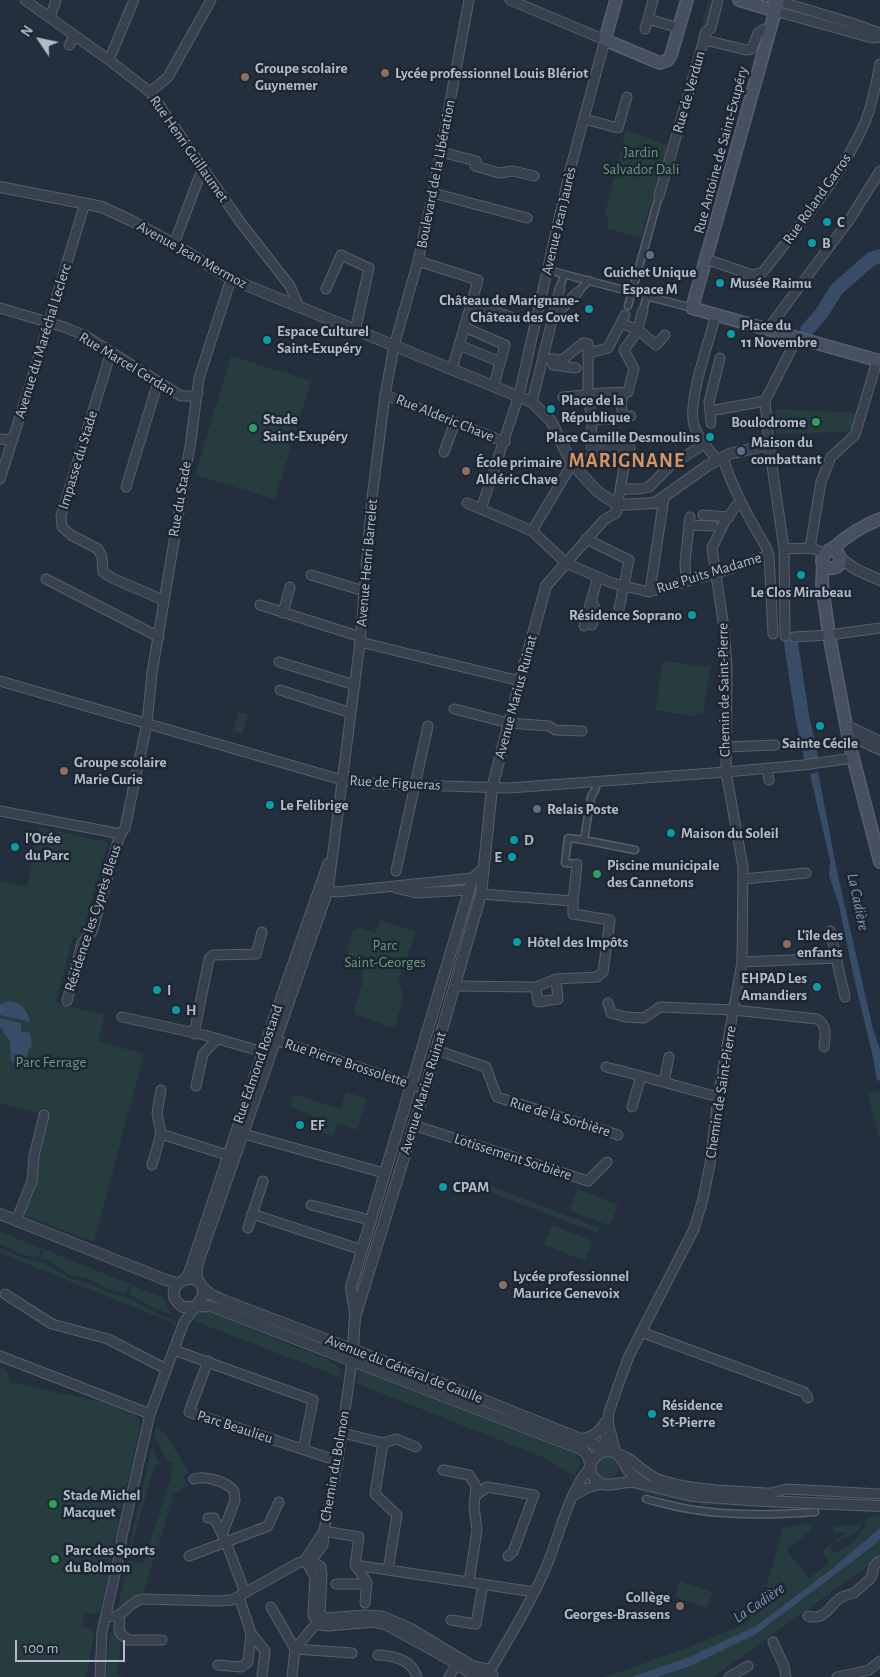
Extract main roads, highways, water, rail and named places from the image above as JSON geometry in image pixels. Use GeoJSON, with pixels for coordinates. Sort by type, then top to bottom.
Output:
{"type":"FeatureCollection","features":[{"type":"Feature","properties":{"kind":"main road"},"geometry":{"type":"LineString","coordinates":[[616,0],[605,40],[660,63],[668,60],[671,55],[687,0]]}},
{"type":"Feature","properties":{"kind":"main road"},"geometry":{"type":"LineString","coordinates":[[739,0],[776,3]]}},
{"type":"Feature","properties":{"kind":"main road","name":"Rue Antoine de Saint-Exupéry"},"geometry":{"type":"LineString","coordinates":[[776,3],[692,308],[879,361]]}},
{"type":"Feature","properties":{"kind":"main road"},"geometry":{"type":"LineString","coordinates":[[880,519],[865,525],[844,538],[822,584],[847,730],[880,862]]}},
{"type":"Feature","properties":{"kind":"water"},"geometry":{"type":"Polygon","coordinates":[[[818,772],[838,876],[873,1029],[880,1049],[880,1080],[877,1081],[839,905],[829,876],[830,861],[810,774],[818,772]]]}},
{"type":"Feature","properties":{"kind":"water"},"geometry":{"type":"Polygon","coordinates":[[[8,1001],[20,1004],[30,1022],[0,1015],[0,1004],[8,1001]]]}},
{"type":"Feature","properties":{"kind":"water"},"geometry":{"type":"Polygon","coordinates":[[[0,1018],[21,1023],[21,1031],[30,1033],[32,1047],[28,1050],[23,1068],[17,1066],[11,1060],[10,1042],[0,1026],[0,1018]]]}},
{"type":"Feature","properties":{"kind":"water"},"geometry":{"type":"Polygon","coordinates":[[[880,1528],[880,1539],[874,1545],[756,1634],[693,1665],[658,1677],[631,1677],[689,1657],[756,1626],[834,1567],[880,1528]]]}},
{"type":"Feature","properties":{"kind":"waterway","name":"La Cadière"},"geometry":{"type":"LineString","coordinates":[[807,330],[821,314],[837,289],[871,259],[880,256]]}},
{"type":"Feature","properties":{"kind":"waterway","name":"La Cadière"},"geometry":{"type":"LineString","coordinates":[[791,643],[802,716],[811,757]]}},
{"type":"Feature","properties":{"kind":"place","name":"Lycée professionnel Louis Blériot"},"geometry":{"type":"Point","coordinates":[385,73]}},
{"type":"Feature","properties":{"kind":"place","name":"Groupe scolaire Guynemer"},"geometry":{"type":"Point","coordinates":[245,77]}},
{"type":"Feature","properties":{"kind":"place","name":"C"},"geometry":{"type":"Point","coordinates":[827,222]}},
{"type":"Feature","properties":{"kind":"place","name":"B"},"geometry":{"type":"Point","coordinates":[812,243]}},
{"type":"Feature","properties":{"kind":"place","name":"Guichet Unique Espace M"},"geometry":{"type":"Point","coordinates":[650,255]}},
{"type":"Feature","properties":{"kind":"place","name":"Musée Raimu"},"geometry":{"type":"Point","coordinates":[720,283]}},
{"type":"Feature","properties":{"kind":"place","name":"Château de Marignane- Château des Covet"},"geometry":{"type":"Point","coordinates":[589,309]}},
{"type":"Feature","properties":{"kind":"place","name":"Place du 11 Novembre"},"geometry":{"type":"Point","coordinates":[731,334]}},
{"type":"Feature","properties":{"kind":"place","name":"Espace Culturel Saint-Exupéry"},"geometry":{"type":"Point","coordinates":[267,340]}},
{"type":"Feature","properties":{"kind":"place","name":"Place de la République"},"geometry":{"type":"Point","coordinates":[551,409]}},
{"type":"Feature","properties":{"kind":"place","name":"Boulodrome"},"geometry":{"type":"Point","coordinates":[816,422]}},
{"type":"Feature","properties":{"kind":"place","name":"Stade Saint-Exupéry"},"geometry":{"type":"Point","coordinates":[253,428]}},
{"type":"Feature","properties":{"kind":"place","name":"Place Camille Desmoulins"},"geometry":{"type":"Point","coordinates":[710,437]}},
{"type":"Feature","properties":{"kind":"place","name":"Maison du combattant"},"geometry":{"type":"Point","coordinates":[741,451]}},
{"type":"Feature","properties":{"kind":"place","name":"École primaire Aldéric Chave"},"geometry":{"type":"Point","coordinates":[466,471]}},
{"type":"Feature","properties":{"kind":"place","name":"Le Clos Mirabeau"},"geometry":{"type":"Point","coordinates":[801,575]}},
{"type":"Feature","properties":{"kind":"place","name":"Résidence Soprano"},"geometry":{"type":"Point","coordinates":[692,615]}},
{"type":"Feature","properties":{"kind":"place","name":"Sainte Cécile"},"geometry":{"type":"Point","coordinates":[820,726]}},
{"type":"Feature","properties":{"kind":"place","name":"Groupe scolaire Marie Curie"},"geometry":{"type":"Point","coordinates":[64,771]}},
{"type":"Feature","properties":{"kind":"place","name":"Le Felibrige"},"geometry":{"type":"Point","coordinates":[270,805]}},
{"type":"Feature","properties":{"kind":"place","name":"Relais Poste"},"geometry":{"type":"Point","coordinates":[537,809]}},
{"type":"Feature","properties":{"kind":"place","name":"Maison du Soleil"},"geometry":{"type":"Point","coordinates":[671,833]}},
{"type":"Feature","properties":{"kind":"place","name":"D"},"geometry":{"type":"Point","coordinates":[514,840]}},
{"type":"Feature","properties":{"kind":"place","name":"l'Orée du Parc"},"geometry":{"type":"Point","coordinates":[15,847]}},
{"type":"Feature","properties":{"kind":"place","name":"E"},"geometry":{"type":"Point","coordinates":[512,857]}},
{"type":"Feature","properties":{"kind":"place","name":"Piscine municipale des Cannetons"},"geometry":{"type":"Point","coordinates":[597,874]}},
{"type":"Feature","properties":{"kind":"place","name":"Hôtel des Impôts"},"geometry":{"type":"Point","coordinates":[517,942]}},
{"type":"Feature","properties":{"kind":"place","name":"L'île des enfants"},"geometry":{"type":"Point","coordinates":[787,944]}},
{"type":"Feature","properties":{"kind":"place","name":"EHPAD Les Amandiers"},"geometry":{"type":"Point","coordinates":[817,987]}},
{"type":"Feature","properties":{"kind":"place","name":"I"},"geometry":{"type":"Point","coordinates":[157,990]}},
{"type":"Feature","properties":{"kind":"place","name":"H"},"geometry":{"type":"Point","coordinates":[176,1010]}},
{"type":"Feature","properties":{"kind":"place","name":"EF"},"geometry":{"type":"Point","coordinates":[300,1125]}},
{"type":"Feature","properties":{"kind":"place","name":"CPAM"},"geometry":{"type":"Point","coordinates":[443,1187]}},
{"type":"Feature","properties":{"kind":"place","name":"Lycée professionnel Maurice Genevoix"},"geometry":{"type":"Point","coordinates":[503,1285]}},
{"type":"Feature","properties":{"kind":"place","name":"Résidence St-Pierre"},"geometry":{"type":"Point","coordinates":[652,1414]}},
{"type":"Feature","properties":{"kind":"place","name":"Stade Michel Macquet"},"geometry":{"type":"Point","coordinates":[53,1504]}},
{"type":"Feature","properties":{"kind":"place","name":"Parc des Sports du Bolmon"},"geometry":{"type":"Point","coordinates":[55,1559]}},
{"type":"Feature","properties":{"kind":"place","name":"Collège Georges-Brassens"},"geometry":{"type":"Point","coordinates":[680,1606]}},
{"type":"Feature","properties":{"kind":"district","name":"MARIGNANE"},"geometry":{"type":"Point","coordinates":[627,461]}},
{"type":"Feature","properties":{"kind":"park label","name":"Jardin Salvador Dali"},"geometry":{"type":"Point","coordinates":[641,160]}},
{"type":"Feature","properties":{"kind":"park label","name":"Parc Saint-Georges"},"geometry":{"type":"Point","coordinates":[385,954]}},
{"type":"Feature","properties":{"kind":"park label","name":"Parc Ferrage"},"geometry":{"type":"Point","coordinates":[51,1062]}}]}
